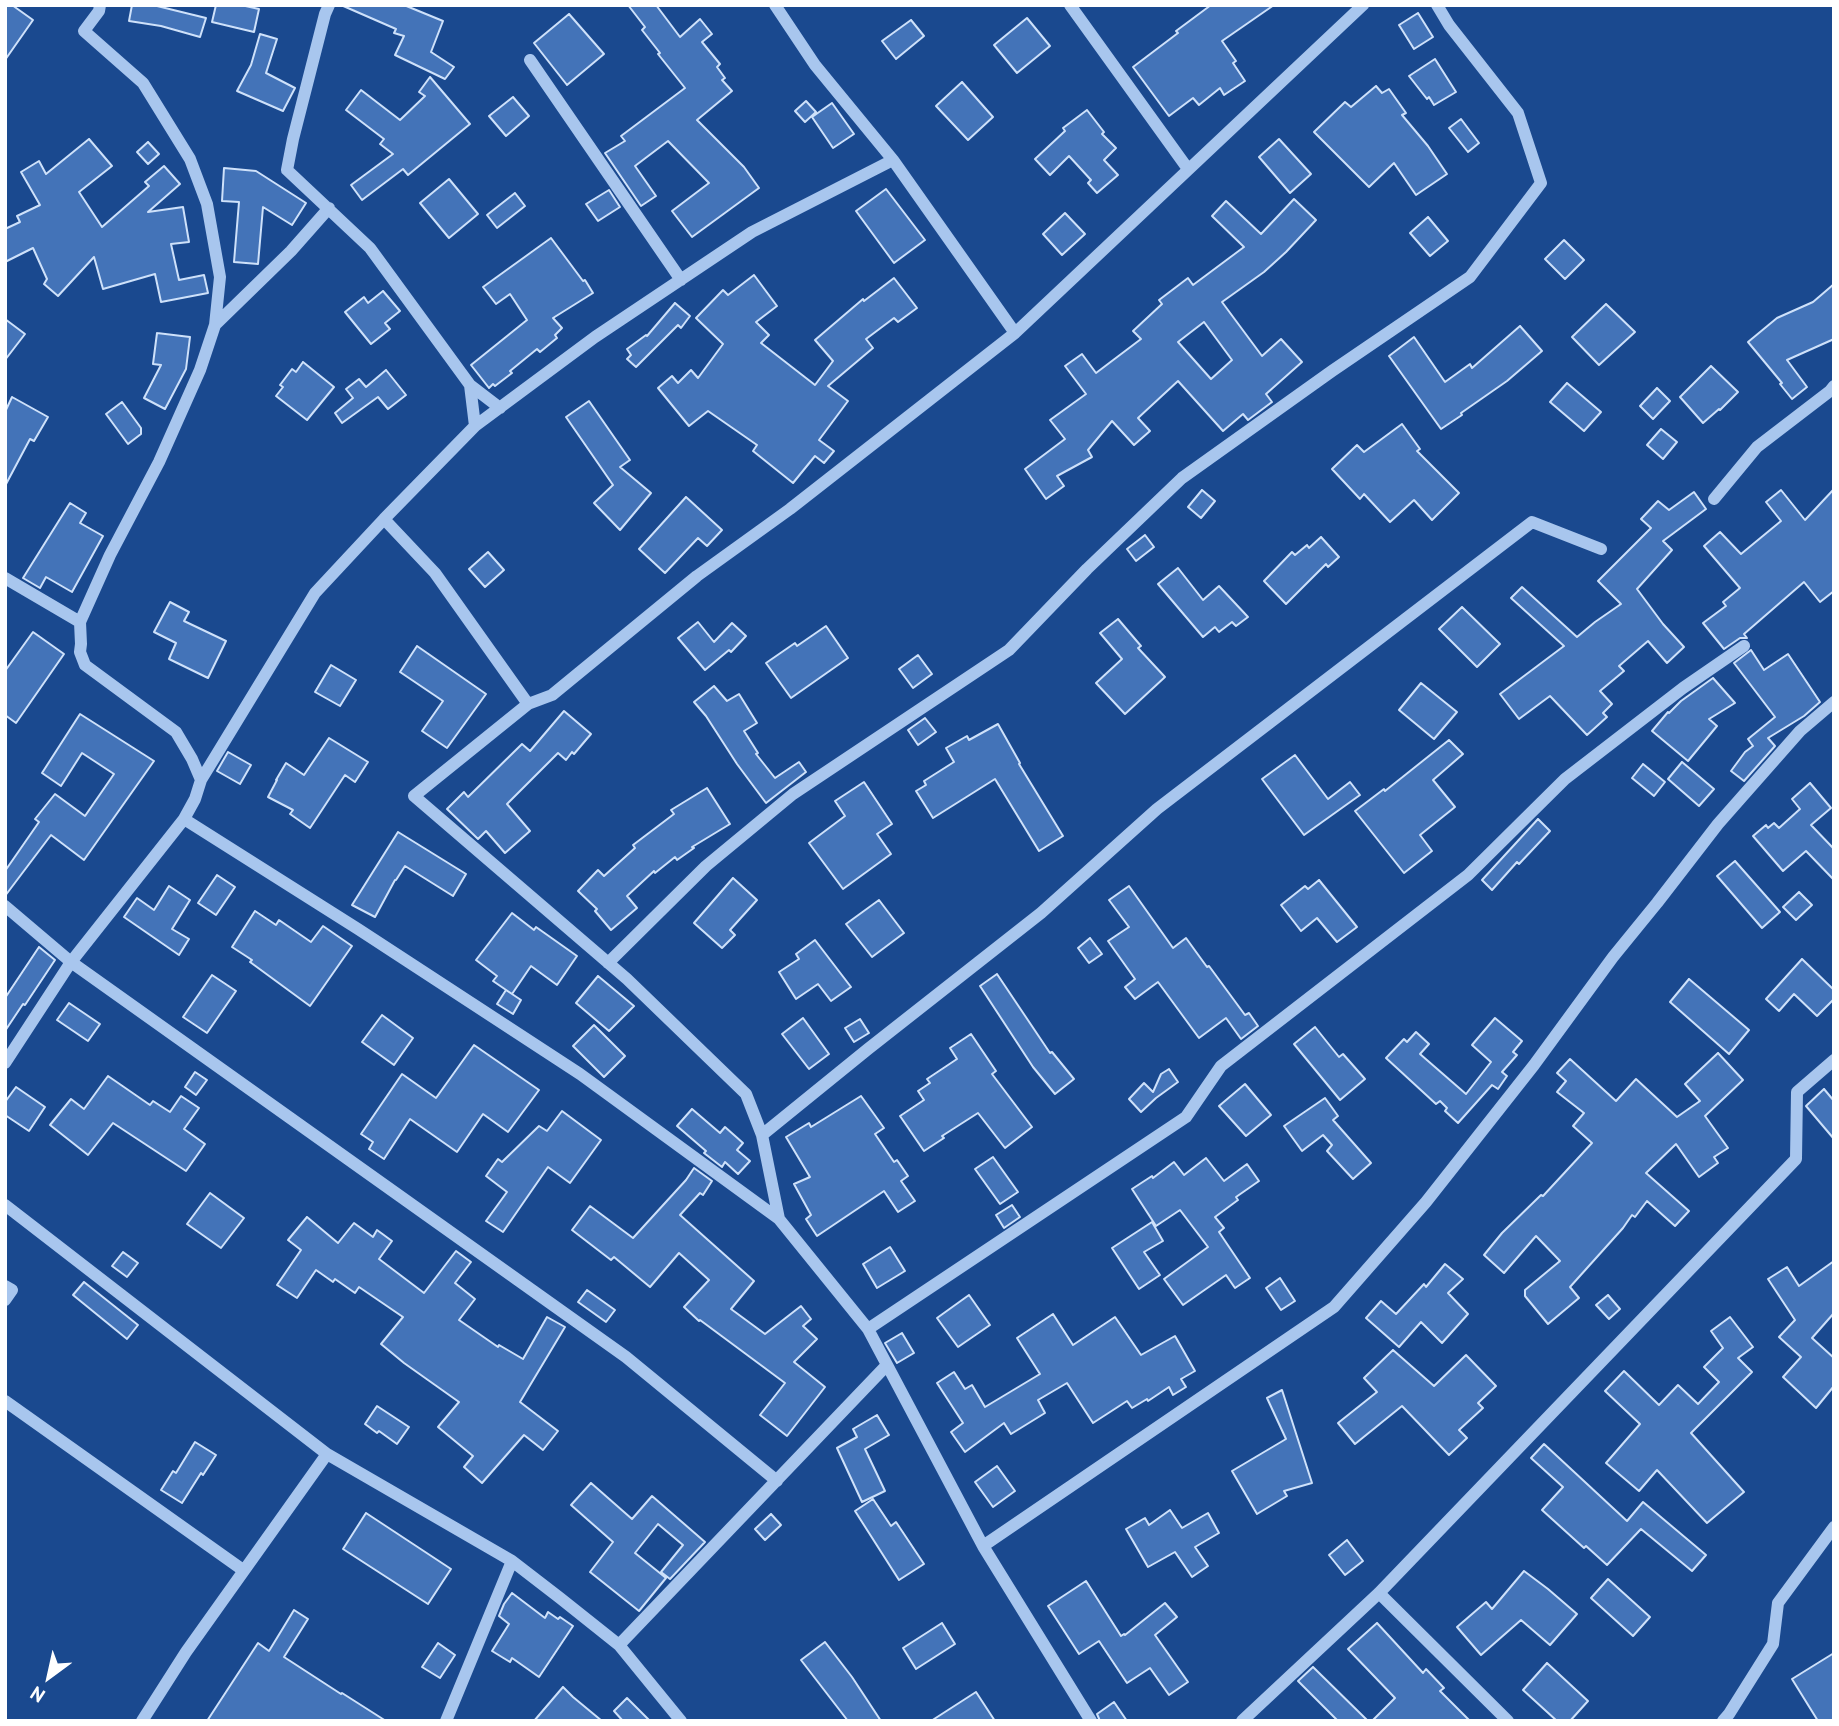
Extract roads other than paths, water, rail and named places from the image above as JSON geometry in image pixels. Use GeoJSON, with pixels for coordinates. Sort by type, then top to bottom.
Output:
{"type":"FeatureCollection","features":[{"type":"Feature","properties":{"kind":"street"},"geometry":{"type":"LineString","coordinates":[[100,5],[99,11],[84,31],[143,83],[190,159],[208,204],[220,277],[215,325],[200,370],[159,462],[110,555],[80,622],[80,652],[85,665],[176,732],[201,780]]}},
{"type":"Feature","properties":{"kind":"street"},"geometry":{"type":"LineString","coordinates":[[329,5],[296,126],[287,170],[370,248],[470,385],[500,408]]}},
{"type":"Feature","properties":{"kind":"street"},"geometry":{"type":"LineString","coordinates":[[775,5],[815,65],[893,160],[1015,333]]}},
{"type":"Feature","properties":{"kind":"street"},"geometry":{"type":"LineString","coordinates":[[1070,5],[1188,169]]}},
{"type":"Feature","properties":{"kind":"street"},"geometry":{"type":"LineString","coordinates":[[779,1219],[762,1135],[746,1094],[608,963],[414,796],[528,704],[551,695],[697,576],[790,509],[1015,333],[1363,5]]}},
{"type":"Feature","properties":{"kind":"street"},"geometry":{"type":"LineString","coordinates":[[608,963],[706,866],[793,794],[1009,650],[1087,569],[1182,478],[1470,277],[1541,183],[1518,113],[1449,25],[1437,5]]}},
{"type":"Feature","properties":{"kind":"street"},"geometry":{"type":"LineString","coordinates":[[530,60],[681,280]]}},
{"type":"Feature","properties":{"kind":"street"},"geometry":{"type":"LineString","coordinates":[[5,1063],[71,962],[184,820],[201,780],[315,593],[475,426],[594,337],[752,232],[893,160]]}},
{"type":"Feature","properties":{"kind":"street"},"geometry":{"type":"LineString","coordinates":[[215,325],[291,251],[329,208]]}},
{"type":"Feature","properties":{"kind":"street"},"geometry":{"type":"LineString","coordinates":[[470,385],[475,426]]}},
{"type":"Feature","properties":{"kind":"street"},"geometry":{"type":"LineString","coordinates":[[1714,499],[1757,447],[1834,386]]}},
{"type":"Feature","properties":{"kind":"street"},"geometry":{"type":"LineString","coordinates":[[384,519],[435,573],[528,704]]}},
{"type":"Feature","properties":{"kind":"street"},"geometry":{"type":"LineString","coordinates":[[762,1135],[878,1040],[1041,913],[1157,809],[1532,522],[1601,549]]}},
{"type":"Feature","properties":{"kind":"street"},"geometry":{"type":"LineString","coordinates":[[5,578],[80,622]]}},
{"type":"Feature","properties":{"kind":"street"},"geometry":{"type":"LineString","coordinates":[[868,1329],[1186,1117],[1221,1066],[1468,875],[1565,779],[1683,688],[1744,646]]}},
{"type":"Feature","properties":{"kind":"street"},"geometry":{"type":"LineString","coordinates":[[983,1546],[1334,1307],[1426,1202],[1718,824],[1801,731],[1834,702]]}},
{"type":"Feature","properties":{"kind":"street"},"geometry":{"type":"LineString","coordinates":[[184,820],[358,929],[580,1074],[779,1219],[868,1329],[983,1546],[1091,1721]]}},
{"type":"Feature","properties":{"kind":"street"},"geometry":{"type":"LineString","coordinates":[[5,906],[71,962],[626,1357],[777,1481]]}},
{"type":"Feature","properties":{"kind":"street"},"geometry":{"type":"LineString","coordinates":[[1242,1721],[1379,1593],[1796,1159],[1797,1092],[1834,1060]]}},
{"type":"Feature","properties":{"kind":"street"},"geometry":{"type":"LineString","coordinates":[[5,1205],[327,1454],[512,1561],[619,1645],[681,1721]]}},
{"type":"Feature","properties":{"kind":"street"},"geometry":{"type":"LineString","coordinates":[[5,1286],[12,1290],[5,1300]]}},
{"type":"Feature","properties":{"kind":"street"},"geometry":{"type":"LineString","coordinates":[[619,1645],[886,1366]]}},
{"type":"Feature","properties":{"kind":"street"},"geometry":{"type":"LineString","coordinates":[[5,1401],[243,1570]]}},
{"type":"Feature","properties":{"kind":"street"},"geometry":{"type":"LineString","coordinates":[[142,1721],[186,1652],[327,1454]]}},
{"type":"Feature","properties":{"kind":"street"},"geometry":{"type":"LineString","coordinates":[[1723,1721],[1773,1644],[1778,1603],[1834,1527]]}},
{"type":"Feature","properties":{"kind":"street"},"geometry":{"type":"LineString","coordinates":[[446,1721],[512,1561]]}},
{"type":"Feature","properties":{"kind":"street"},"geometry":{"type":"LineString","coordinates":[[1379,1593],[1508,1721]]}}]}
